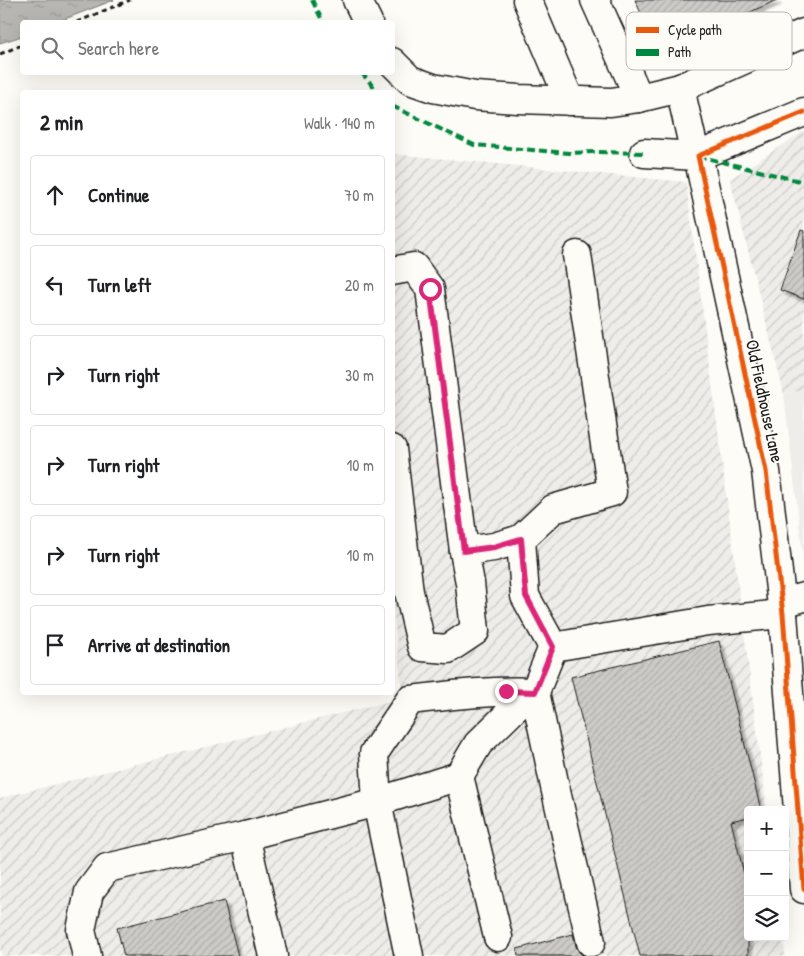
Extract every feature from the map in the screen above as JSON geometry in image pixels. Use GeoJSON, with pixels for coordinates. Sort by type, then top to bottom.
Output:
{"type":"FeatureCollection","features":[{"type":"Feature","properties":{"kind":"street"},"geometry":{"type":"LineString","coordinates":[[357,0],[367,20]]}},
{"type":"Feature","properties":{"kind":"street"},"geometry":{"type":"LineString","coordinates":[[527,0],[570,101]]}},
{"type":"Feature","properties":{"kind":"street"},"geometry":{"type":"LineString","coordinates":[[595,0],[638,98]]}},
{"type":"Feature","properties":{"kind":"street"},"geometry":{"type":"LineString","coordinates":[[792,38],[804,33]]}},
{"type":"Feature","properties":{"kind":"street"},"geometry":{"type":"LineString","coordinates":[[395,65],[410,80],[433,88],[475,96],[611,102],[680,88],[721,70]]}},
{"type":"Feature","properties":{"kind":"street","name":"Old Fieldhouse Lane"},"geometry":{"type":"LineString","coordinates":[[680,88],[692,141],[698,156],[766,471],[790,605],[804,889]]}},
{"type":"Feature","properties":{"kind":"street"},"geometry":{"type":"LineString","coordinates":[[644,153],[698,156],[804,112]]}},
{"type":"Feature","properties":{"kind":"street"},"geometry":{"type":"LineString","coordinates":[[464,551],[494,547],[521,539],[553,509],[612,492],[577,255]]}},
{"type":"Feature","properties":{"kind":"street"},"geometry":{"type":"LineString","coordinates":[[395,271],[414,267],[430,289],[464,551],[470,583],[474,630],[448,649],[422,647],[409,592],[395,474]]}},
{"type":"Feature","properties":{"kind":"street"},"geometry":{"type":"LineString","coordinates":[[87,956],[81,930],[89,892],[107,868],[245,836],[377,802],[459,776],[478,744],[519,704],[535,692],[553,647],[526,596],[521,539]]}},
{"type":"Feature","properties":{"kind":"street"},"geometry":{"type":"LineString","coordinates":[[553,647],[790,605]]}},
{"type":"Feature","properties":{"kind":"street"},"geometry":{"type":"LineString","coordinates":[[409,956],[377,802],[374,753],[410,700],[487,692],[535,692]]}},
{"type":"Feature","properties":{"kind":"street"},"geometry":{"type":"LineString","coordinates":[[535,692],[555,787],[592,942]]}},
{"type":"Feature","properties":{"kind":"street"},"geometry":{"type":"LineString","coordinates":[[459,776],[498,937]]}},
{"type":"Feature","properties":{"kind":"street"},"geometry":{"type":"LineString","coordinates":[[245,836],[274,956]]}},
{"type":"Feature","properties":{"kind":"path"},"geometry":{"type":"LineString","coordinates":[[82,20],[130,0]]}},
{"type":"Feature","properties":{"kind":"path"},"geometry":{"type":"LineString","coordinates":[[0,54],[20,47]]}},
{"type":"Feature","properties":{"kind":"shaded area"},"geometry":{"type":"Polygon","coordinates":[[[804,131],[804,390],[784,394],[730,179],[804,131]]]}},
{"type":"Feature","properties":{"kind":"shaded area"},"geometry":{"type":"Polygon","coordinates":[[[395,154],[686,182],[766,806],[744,806],[744,941],[783,941],[785,956],[2,956],[0,949],[0,798],[403,698],[395,626],[395,154]]]}},
{"type":"Feature","properties":{"kind":"shaded area"},"geometry":{"type":"Polygon","coordinates":[[[804,390],[804,564],[784,394],[804,390]]]}},
{"type":"Feature","properties":{"kind":"water"},"geometry":{"type":"Polygon","coordinates":[[[0,0],[114,0],[62,20],[20,20],[20,37],[0,43],[0,0]]]}},
{"type":"Feature","properties":{"kind":"building"},"geometry":{"type":"Polygon","coordinates":[[[635,0],[777,0],[750,12],[640,12],[635,0]]]}},
{"type":"Feature","properties":{"kind":"building"},"geometry":{"type":"Polygon","coordinates":[[[801,230],[804,231],[804,299],[780,290],[801,230]]]}},
{"type":"Feature","properties":{"kind":"building"},"geometry":{"type":"Polygon","coordinates":[[[719,641],[760,806],[744,806],[744,818],[731,821],[744,874],[744,941],[748,941],[748,956],[640,956],[571,677],[719,641]]]}},
{"type":"Feature","properties":{"kind":"building"},"geometry":{"type":"Polygon","coordinates":[[[224,901],[238,956],[124,956],[117,928],[224,901]]]}},
{"type":"Feature","properties":{"kind":"building"},"geometry":{"type":"Polygon","coordinates":[[[573,934],[579,952],[584,956],[518,956],[517,949],[573,934]]]}},
{"type":"Feature","properties":{"kind":"marked path"},"geometry":{"type":"LineString","coordinates":[[312,0],[322,20]]}},
{"type":"Feature","properties":{"kind":"marked path"},"geometry":{"type":"LineString","coordinates":[[364,75],[376,90]]}},
{"type":"Feature","properties":{"kind":"marked path"},"geometry":{"type":"LineString","coordinates":[[395,107],[474,145],[569,153],[644,153]]}},
{"type":"Feature","properties":{"kind":"marked path"},"geometry":{"type":"LineString","coordinates":[[698,156],[804,182]]}},
{"type":"Feature","properties":{"kind":"cycle path"},"geometry":{"type":"LineString","coordinates":[[804,112],[698,156],[766,471],[783,614],[804,889]]}},
{"type":"Feature","properties":{"kind":"route"},"geometry":{"type":"LineString","coordinates":[[430,289],[464,551],[494,547],[521,539],[526,596],[553,647],[535,692],[506,691]]}}]}
